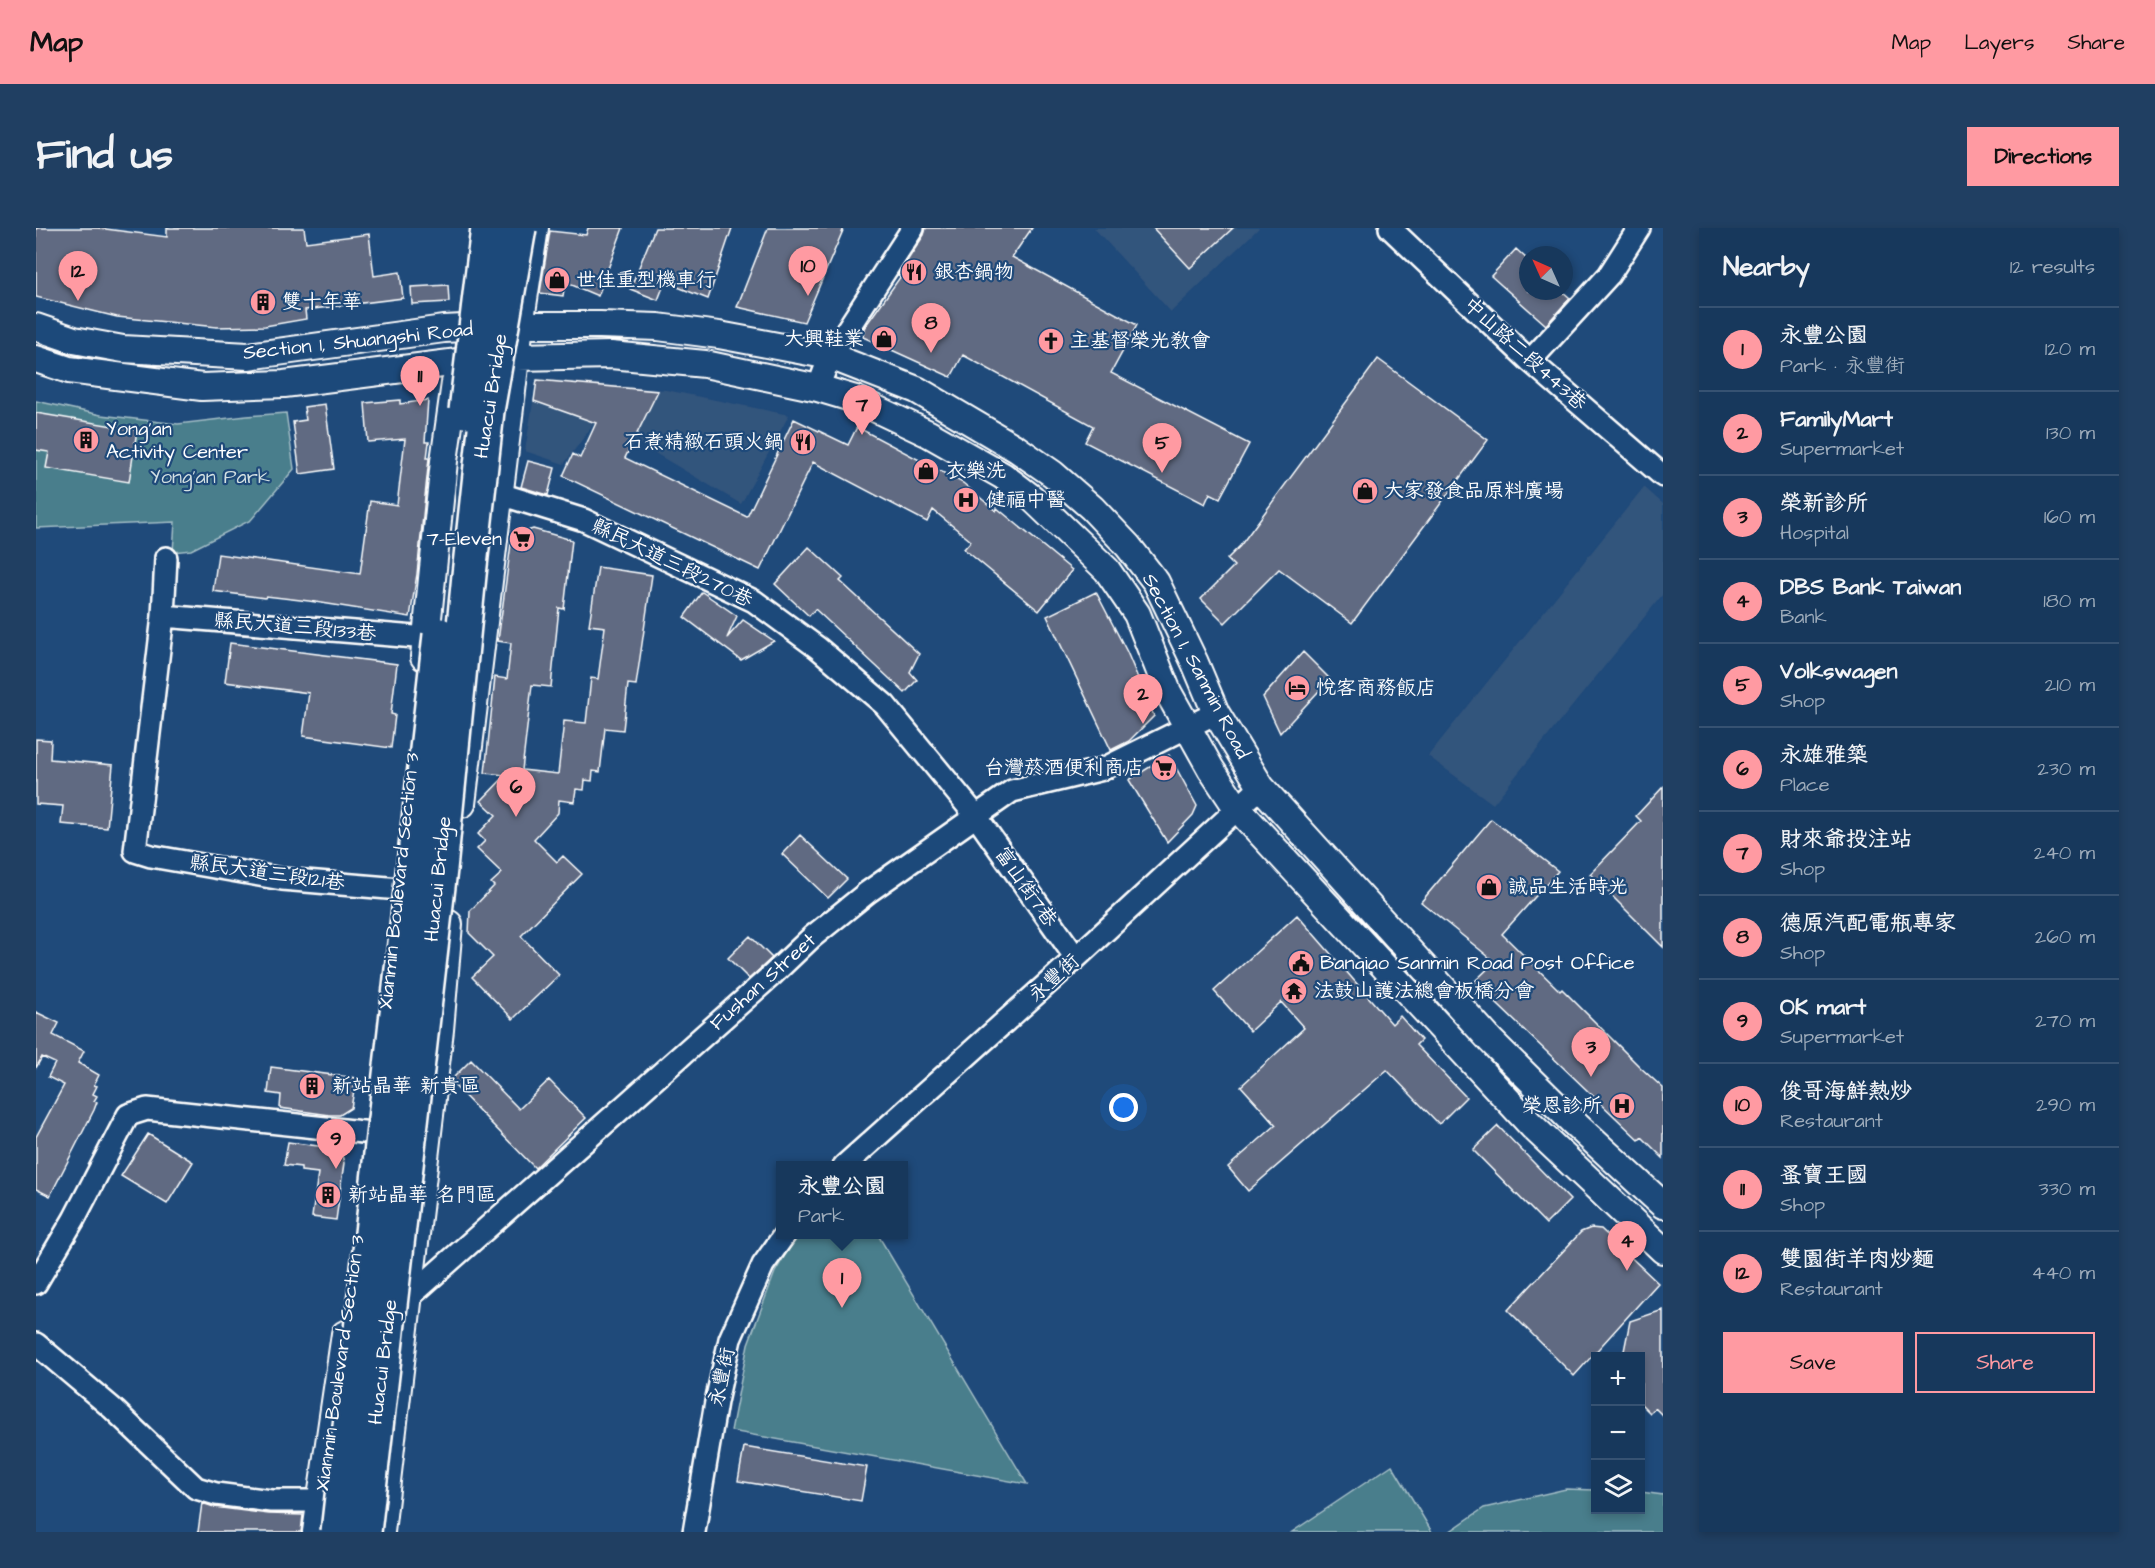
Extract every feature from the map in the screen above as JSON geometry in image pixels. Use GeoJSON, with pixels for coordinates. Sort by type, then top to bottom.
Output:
{"type":"FeatureCollection","features":[{"type":"Feature","properties":{"kind":"highway","name":"Huacui Bridge"},"geometry":{"type":"LineString","coordinates":[[338,1532],[488,228]]}},
{"type":"Feature","properties":{"kind":"highway","name":"Huacui Bridge"},"geometry":{"type":"LineString","coordinates":[[364,1532],[440,869],[487,411],[519,228]]}},
{"type":"Feature","properties":{"kind":"street","name":"Xianmin Boulevard Section 3"},"geometry":{"type":"LineString","coordinates":[[316,1532],[372,1133],[400,889],[410,762],[427,638],[444,461],[458,362],[472,228]]}},
{"type":"Feature","properties":{"kind":"street"},"geometry":{"type":"LineString","coordinates":[[381,1532],[440,1030],[453,878],[500,494],[511,326],[535,228]]}},
{"type":"Feature","properties":{"kind":"street"},"geometry":{"type":"LineString","coordinates":[[818,388],[830,356],[913,228]]}},
{"type":"Feature","properties":{"kind":"street","name":"中山路二段443巷"},"geometry":{"type":"LineString","coordinates":[[1390,228],[1530,361],[1663,476]]}},
{"type":"Feature","properties":{"kind":"street"},"geometry":{"type":"LineString","coordinates":[[1530,361],[1609,275],[1639,228]]}},
{"type":"Feature","properties":{"kind":"street","name":"Section 1, Shuangshi Road"},"geometry":{"type":"LineString","coordinates":[[36,327],[74,340],[123,349],[248,356],[374,338],[462,328],[511,326]]}},
{"type":"Feature","properties":{"kind":"street","name":"Section 1, Sanmin Road"},"geometry":{"type":"LineString","coordinates":[[511,326],[658,327],[719,335],[830,356],[917,390],[1017,449],[1053,474],[1092,508],[1128,546],[1156,582],[1216,713],[1261,787],[1491,1041],[1574,1123],[1663,1205]]}},
{"type":"Feature","properties":{"kind":"street","name":"Section 1, Sanmin Road"},"geometry":{"type":"LineString","coordinates":[[508,358],[611,355],[705,364],[818,388],[855,399],[929,434],[1003,476],[1032,498],[1100,564],[1137,615],[1168,692],[1211,769],[1237,808],[1532,1126],[1663,1250]]}},
{"type":"Feature","properties":{"kind":"street","name":"Section 1, Shuangshi Road"},"geometry":{"type":"LineString","coordinates":[[36,358],[69,370],[201,387],[284,384],[508,358]]}},
{"type":"Feature","properties":{"kind":"street"},"geometry":{"type":"LineString","coordinates":[[444,461],[451,483],[466,491],[484,495],[500,494]]}},
{"type":"Feature","properties":{"kind":"street"},"geometry":{"type":"LineString","coordinates":[[1032,498],[1053,474]]}},
{"type":"Feature","properties":{"kind":"street","name":"縣民大道三段270巷"},"geometry":{"type":"LineString","coordinates":[[500,494],[584,520],[754,601],[818,648],[885,705],[976,816]]}},
{"type":"Feature","properties":{"kind":"street"},"geometry":{"type":"LineString","coordinates":[[163,616],[166,558]]}},
{"type":"Feature","properties":{"kind":"street","name":"縣民大道三段133巷"},"geometry":{"type":"LineString","coordinates":[[163,616],[427,638]]}},
{"type":"Feature","properties":{"kind":"street","name":"縣民大道三段121巷"},"geometry":{"type":"LineString","coordinates":[[163,616],[135,851],[282,879],[400,889],[453,878]]}},
{"type":"Feature","properties":{"kind":"street","name":"Fushan Street"},"geometry":{"type":"LineString","coordinates":[[349,1309],[408,1297],[646,1088],[812,937],[921,853],[1012,790],[1103,769],[1216,713]]}},
{"type":"Feature","properties":{"kind":"street","name":"永豐街"},"geometry":{"type":"LineString","coordinates":[[850,1161],[1076,958],[1261,787]]}},
{"type":"Feature","properties":{"kind":"street","name":"富山街7巷"},"geometry":{"type":"LineString","coordinates":[[976,816],[1076,958]]}},
{"type":"Feature","properties":{"kind":"street"},"geometry":{"type":"LineString","coordinates":[[36,1283],[74,1219],[128,1115],[147,1108],[372,1133]]}},
{"type":"Feature","properties":{"kind":"street","name":"永豐街"},"geometry":{"type":"LineString","coordinates":[[694,1532],[716,1402],[730,1339],[763,1265],[781,1239]]}},
{"type":"Feature","properties":{"kind":"street"},"geometry":{"type":"LineString","coordinates":[[36,1344],[112,1408],[196,1488],[216,1494],[271,1501],[319,1501]]}},
{"type":"Feature","properties":{"kind":"shaded area"},"geometry":{"type":"Polygon","coordinates":[[[1094,228],[1259,228],[1171,312],[1094,228]]]}},
{"type":"Feature","properties":{"kind":"shaded area"},"geometry":{"type":"Polygon","coordinates":[[[537,378],[666,390],[789,415],[741,504],[633,440],[593,425],[564,464],[525,451],[537,378]]]}},
{"type":"Feature","properties":{"kind":"shaded area"},"geometry":{"type":"Polygon","coordinates":[[[1644,487],[1663,504],[1663,594],[1493,804],[1428,756],[1644,487]]]}},
{"type":"Feature","properties":{"kind":"green space","name":"Yong'an Park"},"geometry":{"type":"Polygon","coordinates":[[[36,401],[101,415],[178,424],[286,413],[294,469],[251,520],[191,550],[173,552],[175,522],[36,528],[36,401]]]}},
{"type":"Feature","properties":{"kind":"green space"},"geometry":{"type":"Polygon","coordinates":[[[795,1239],[880,1239],[1027,1484],[731,1431],[748,1344],[775,1272],[795,1239]]]}},
{"type":"Feature","properties":{"kind":"green space"},"geometry":{"type":"Polygon","coordinates":[[[1392,1465],[1432,1532],[1292,1532],[1392,1465]]]}},
{"type":"Feature","properties":{"kind":"green space"},"geometry":{"type":"Polygon","coordinates":[[[1566,1489],[1591,1490],[1591,1514],[1645,1514],[1645,1493],[1663,1495],[1663,1532],[1449,1532],[1484,1508],[1566,1489]]]}},
{"type":"Feature","properties":{"kind":"building"},"geometry":{"type":"Polygon","coordinates":[[[36,228],[98,228],[167,237],[167,228],[304,228],[306,242],[369,234],[374,276],[400,272],[403,298],[305,310],[306,319],[265,326],[217,327],[117,317],[36,297],[36,228]]]}},
{"type":"Feature","properties":{"kind":"building"},"geometry":{"type":"Polygon","coordinates":[[[588,228],[623,228],[598,296],[565,282],[563,296],[540,293],[550,231],[586,235],[588,228]]]}},
{"type":"Feature","properties":{"kind":"building"},"geometry":{"type":"Polygon","coordinates":[[[655,228],[732,228],[708,299],[665,282],[658,300],[630,289],[655,228]]]}},
{"type":"Feature","properties":{"kind":"building"},"geometry":{"type":"Polygon","coordinates":[[[768,228],[844,228],[804,322],[737,307],[768,228]]]}},
{"type":"Feature","properties":{"kind":"building"},"geometry":{"type":"Polygon","coordinates":[[[926,228],[1032,228],[1012,257],[1137,325],[1111,373],[1249,444],[1220,498],[1210,493],[1205,504],[1085,442],[1093,426],[963,355],[951,377],[863,337],[864,328],[901,276],[898,275],[924,235],[926,228]]]}},
{"type":"Feature","properties":{"kind":"building"},"geometry":{"type":"Polygon","coordinates":[[[1153,228],[1233,228],[1190,268],[1153,228]]]}},
{"type":"Feature","properties":{"kind":"building"},"geometry":{"type":"Polygon","coordinates":[[[1516,249],[1519,252],[1519,300],[1568,300],[1546,325],[1491,276],[1516,249]]]}},
{"type":"Feature","properties":{"kind":"building"},"geometry":{"type":"Polygon","coordinates":[[[448,285],[449,302],[412,304],[411,287],[448,285]]]}},
{"type":"Feature","properties":{"kind":"building","name":"大家發食品原料廣場"},"geometry":{"type":"Polygon","coordinates":[[[1378,359],[1488,440],[1352,623],[1279,569],[1225,623],[1201,599],[1234,566],[1227,559],[1240,546],[1378,359]]]}},
{"type":"Feature","properties":{"kind":"building"},"geometry":{"type":"Polygon","coordinates":[[[537,380],[658,391],[625,458],[747,517],[794,419],[848,445],[857,427],[963,483],[1072,570],[1039,611],[964,549],[971,541],[933,510],[927,522],[813,462],[760,570],[563,476],[573,454],[580,458],[596,423],[534,401],[537,380]]]}},
{"type":"Feature","properties":{"kind":"building"},"geometry":{"type":"Polygon","coordinates":[[[400,400],[400,404],[428,400],[425,442],[429,442],[427,458],[429,458],[417,574],[410,617],[309,601],[213,591],[218,554],[360,574],[370,501],[397,505],[405,439],[368,442],[365,403],[400,400]]]}},
{"type":"Feature","properties":{"kind":"building"},"geometry":{"type":"Polygon","coordinates":[[[325,404],[334,469],[300,474],[293,422],[306,420],[304,407],[325,404]]]}},
{"type":"Feature","properties":{"kind":"building","name":"Yong'an Activity Center"},"geometry":{"type":"Polygon","coordinates":[[[36,413],[137,430],[129,482],[46,468],[49,452],[36,450],[36,413]]]}},
{"type":"Feature","properties":{"kind":"building"},"geometry":{"type":"Polygon","coordinates":[[[528,461],[555,468],[548,495],[521,487],[528,461]]]}},
{"type":"Feature","properties":{"kind":"building"},"geometry":{"type":"Polygon","coordinates":[[[533,529],[572,540],[564,609],[559,608],[551,687],[532,685],[522,770],[558,774],[564,721],[586,723],[591,678],[598,679],[605,627],[589,625],[598,567],[652,575],[636,685],[628,684],[623,730],[605,728],[600,772],[593,771],[592,781],[585,780],[584,790],[576,789],[574,802],[559,800],[558,813],[534,839],[557,862],[563,856],[582,874],[521,936],[559,975],[513,1019],[472,977],[493,957],[469,933],[470,911],[494,886],[491,883],[502,873],[477,849],[485,841],[478,834],[496,815],[481,801],[506,775],[485,773],[495,677],[507,679],[511,643],[498,641],[512,536],[533,529]]]}},
{"type":"Feature","properties":{"kind":"building"},"geometry":{"type":"Polygon","coordinates":[[[809,547],[843,578],[840,581],[919,654],[910,672],[917,680],[905,693],[815,609],[809,616],[775,584],[809,547]]]}},
{"type":"Feature","properties":{"kind":"building"},"geometry":{"type":"Polygon","coordinates":[[[702,592],[737,616],[727,638],[743,620],[774,641],[741,660],[684,617],[702,592]]]}},
{"type":"Feature","properties":{"kind":"building"},"geometry":{"type":"Polygon","coordinates":[[[1096,592],[1127,652],[1154,716],[1129,741],[1111,750],[1047,616],[1096,592]]]}},
{"type":"Feature","properties":{"kind":"building"},"geometry":{"type":"Polygon","coordinates":[[[230,643],[397,664],[391,714],[395,715],[391,748],[303,736],[309,693],[225,682],[230,643]]]}},
{"type":"Feature","properties":{"kind":"building","name":"悅客商務飯店"},"geometry":{"type":"Polygon","coordinates":[[[1303,652],[1330,679],[1280,733],[1263,697],[1303,652]]]}},
{"type":"Feature","properties":{"kind":"building"},"geometry":{"type":"Polygon","coordinates":[[[36,739],[51,740],[50,759],[113,765],[107,828],[61,824],[63,806],[36,804],[36,739]]]}},
{"type":"Feature","properties":{"kind":"building"},"geometry":{"type":"Polygon","coordinates":[[[1169,755],[1197,806],[1193,815],[1167,842],[1129,780],[1169,755]]]}},
{"type":"Feature","properties":{"kind":"building"},"geometry":{"type":"Polygon","coordinates":[[[1663,787],[1663,947],[1590,874],[1641,821],[1636,816],[1663,787]]]}},
{"type":"Feature","properties":{"kind":"building"},"geometry":{"type":"Polygon","coordinates":[[[1491,819],[1558,871],[1502,934],[1663,1088],[1663,1158],[1642,1137],[1639,1140],[1474,982],[1495,962],[1421,902],[1491,819]]]}},
{"type":"Feature","properties":{"kind":"building"},"geometry":{"type":"Polygon","coordinates":[[[800,835],[847,879],[828,898],[782,854],[800,835]]]}},
{"type":"Feature","properties":{"kind":"building"},"geometry":{"type":"Polygon","coordinates":[[[1297,915],[1392,1024],[1400,1016],[1421,1040],[1416,1045],[1466,1097],[1439,1124],[1387,1070],[1248,1191],[1228,1167],[1276,1125],[1241,1086],[1304,1028],[1281,1002],[1250,1031],[1214,991],[1297,915]]]}},
{"type":"Feature","properties":{"kind":"building"},"geometry":{"type":"Polygon","coordinates":[[[750,936],[772,958],[749,979],[728,958],[750,936]]]}},
{"type":"Feature","properties":{"kind":"building"},"geometry":{"type":"Polygon","coordinates":[[[36,1012],[59,1023],[53,1035],[84,1051],[78,1063],[99,1075],[94,1085],[97,1086],[93,1094],[97,1096],[94,1101],[97,1102],[94,1110],[50,1196],[36,1189],[36,1137],[64,1085],[48,1077],[55,1063],[42,1057],[36,1068],[36,1012]]]}},
{"type":"Feature","properties":{"kind":"building"},"geometry":{"type":"Polygon","coordinates":[[[471,1060],[519,1109],[549,1080],[586,1118],[535,1168],[450,1081],[471,1060]]]}},
{"type":"Feature","properties":{"kind":"building","name":"新站晶華 新貴區"},"geometry":{"type":"Polygon","coordinates":[[[271,1067],[356,1078],[351,1108],[340,1115],[330,1115],[280,1108],[281,1095],[268,1093],[271,1067]]]}},
{"type":"Feature","properties":{"kind":"building"},"geometry":{"type":"Polygon","coordinates":[[[1498,1126],[1570,1200],[1546,1224],[1473,1150],[1498,1126]]]}},
{"type":"Feature","properties":{"kind":"building"},"geometry":{"type":"Polygon","coordinates":[[[148,1134],[193,1162],[167,1204],[121,1176],[148,1134]]]}},
{"type":"Feature","properties":{"kind":"building","name":"新站晶華 名門區"},"geometry":{"type":"Polygon","coordinates":[[[288,1142],[333,1148],[342,1155],[344,1163],[336,1220],[312,1217],[318,1173],[301,1171],[301,1167],[284,1165],[288,1142]]]}},
{"type":"Feature","properties":{"kind":"building"},"geometry":{"type":"Polygon","coordinates":[[[1591,1228],[1601,1229],[1658,1283],[1596,1352],[1591,1352],[1591,1357],[1574,1376],[1508,1310],[1581,1232],[1591,1228]]]}},
{"type":"Feature","properties":{"kind":"building"},"geometry":{"type":"Polygon","coordinates":[[[1663,1310],[1663,1416],[1655,1408],[1650,1413],[1645,1408],[1645,1352],[1624,1352],[1630,1321],[1663,1310]]]}},
{"type":"Feature","properties":{"kind":"building"},"geometry":{"type":"Polygon","coordinates":[[[744,1447],[867,1467],[861,1501],[738,1481],[744,1447]]]}},
{"type":"Feature","properties":{"kind":"building"},"geometry":{"type":"Polygon","coordinates":[[[202,1503],[214,1507],[269,1514],[303,1515],[301,1532],[198,1532],[202,1503]]]}},
{"type":"Feature","properties":{"kind":"place","name":"銀杏鍋物"},"geometry":{"type":"Point","coordinates":[914,272]}},
{"type":"Feature","properties":{"kind":"place","name":"世佳重型機車行"},"geometry":{"type":"Point","coordinates":[557,280]}},
{"type":"Feature","properties":{"kind":"place","name":"俊哥海鮮熱炒"},"geometry":{"type":"Point","coordinates":[808,296]}},
{"type":"Feature","properties":{"kind":"place","name":"雙園街羊肉炒麵"},"geometry":{"type":"Point","coordinates":[78,301]}},
{"type":"Feature","properties":{"kind":"place","name":"雙十年華"},"geometry":{"type":"Point","coordinates":[263,302]}},
{"type":"Feature","properties":{"kind":"place","name":"大興鞋業"},"geometry":{"type":"Point","coordinates":[884,339]}},
{"type":"Feature","properties":{"kind":"place","name":"主基督榮光教會"},"geometry":{"type":"Point","coordinates":[1051,341]}},
{"type":"Feature","properties":{"kind":"place","name":"德原汽配電瓶專家"},"geometry":{"type":"Point","coordinates":[931,353]}},
{"type":"Feature","properties":{"kind":"place","name":"蚤寶王國"},"geometry":{"type":"Point","coordinates":[420,406]}},
{"type":"Feature","properties":{"kind":"place","name":"財來爺投注站"},"geometry":{"type":"Point","coordinates":[862,435]}},
{"type":"Feature","properties":{"kind":"place","name":"Yong'an Activity Center"},"geometry":{"type":"Point","coordinates":[86,440]}},
{"type":"Feature","properties":{"kind":"place","name":"石煮精緻石頭火鍋"},"geometry":{"type":"Point","coordinates":[803,442]}},
{"type":"Feature","properties":{"kind":"place","name":"衣樂洗"},"geometry":{"type":"Point","coordinates":[926,471]}},
{"type":"Feature","properties":{"kind":"place","name":"Volkswagen"},"geometry":{"type":"Point","coordinates":[1162,473]}},
{"type":"Feature","properties":{"kind":"place","name":"大家發食品原料廣場"},"geometry":{"type":"Point","coordinates":[1365,491]}},
{"type":"Feature","properties":{"kind":"place","name":"健福中醫"},"geometry":{"type":"Point","coordinates":[966,500]}},
{"type":"Feature","properties":{"kind":"place","name":"7-Eleven"},"geometry":{"type":"Point","coordinates":[522,539]}},
{"type":"Feature","properties":{"kind":"place","name":"悅客商務飯店"},"geometry":{"type":"Point","coordinates":[1297,688]}},
{"type":"Feature","properties":{"kind":"place","name":"FamilyMart"},"geometry":{"type":"Point","coordinates":[1143,724]}},
{"type":"Feature","properties":{"kind":"place","name":"台灣菸酒便利商店"},"geometry":{"type":"Point","coordinates":[1164,768]}},
{"type":"Feature","properties":{"kind":"place","name":"永雄雅築"},"geometry":{"type":"Point","coordinates":[516,817]}},
{"type":"Feature","properties":{"kind":"place","name":"誠品生活時光"},"geometry":{"type":"Point","coordinates":[1489,887]}},
{"type":"Feature","properties":{"kind":"place","name":"Banqiao Sanmin Road Post Office"},"geometry":{"type":"Point","coordinates":[1301,963]}},
{"type":"Feature","properties":{"kind":"place","name":"法鼓山護法總會板橋分會"},"geometry":{"type":"Point","coordinates":[1294,991]}},
{"type":"Feature","properties":{"kind":"place","name":"榮新診所"},"geometry":{"type":"Point","coordinates":[1591,1077]}},
{"type":"Feature","properties":{"kind":"place","name":"新站晶華 新貴區"},"geometry":{"type":"Point","coordinates":[312,1086]}},
{"type":"Feature","properties":{"kind":"place","name":"榮恩診所"},"geometry":{"type":"Point","coordinates":[1622,1106]}},
{"type":"Feature","properties":{"kind":"place","name":"OK mart"},"geometry":{"type":"Point","coordinates":[336,1169]}},
{"type":"Feature","properties":{"kind":"place","name":"新站晶華 名門區"},"geometry":{"type":"Point","coordinates":[328,1195]}},
{"type":"Feature","properties":{"kind":"place","name":"DBS Bank Taiwan"},"geometry":{"type":"Point","coordinates":[1627,1271]}},
{"type":"Feature","properties":{"kind":"place","name":"永豐公園"},"geometry":{"type":"Point","coordinates":[842,1308]}}]}
